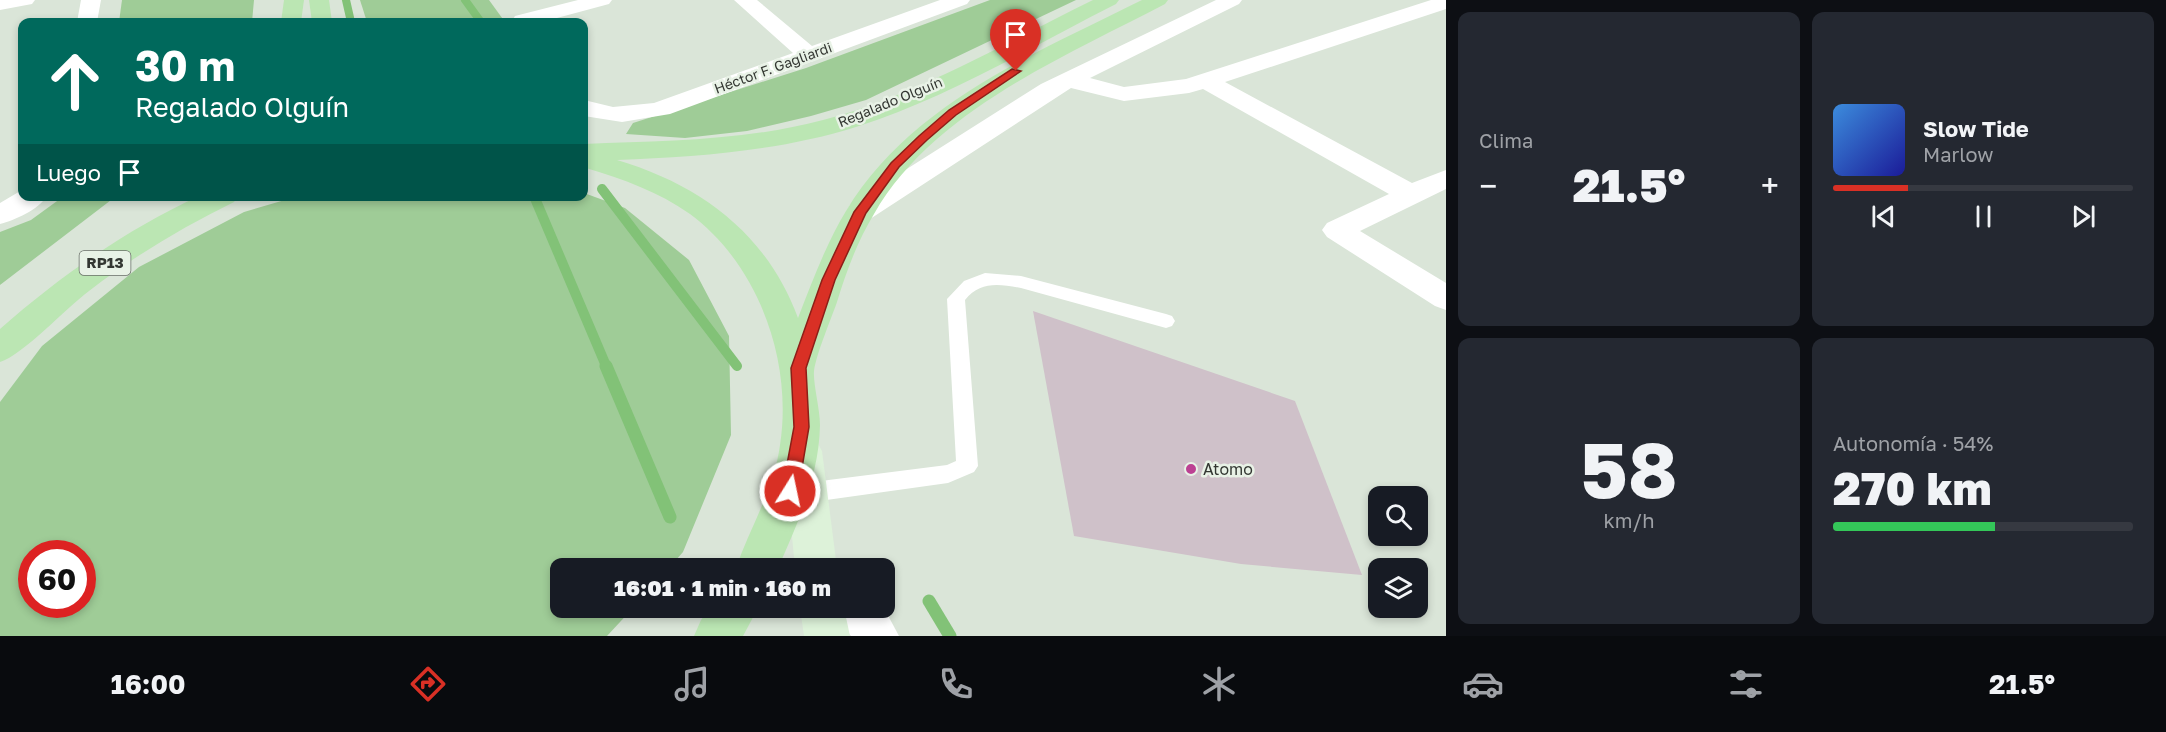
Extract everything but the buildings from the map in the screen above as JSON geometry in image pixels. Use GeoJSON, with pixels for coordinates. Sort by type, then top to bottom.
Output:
{"type":"FeatureCollection","features":[{"type":"Feature","properties":{"kind":"main road"},"geometry":{"type":"LineString","coordinates":[[292,18],[294,0]]}},
{"type":"Feature","properties":{"kind":"main road"},"geometry":{"type":"LineString","coordinates":[[319,0],[321,18]]}},
{"type":"Feature","properties":{"kind":"main road","name":"Regalado Olguín"},"geometry":{"type":"LineString","coordinates":[[588,153],[707,147],[782,137],[832,125],[883,108],[941,83],[1108,0]]}},
{"type":"Feature","properties":{"kind":"main road","name":"Regalado Olguín"},"geometry":{"type":"LineString","coordinates":[[798,368],[828,280],[860,212],[895,165],[952,113],[1010,75],[1158,0]]}},
{"type":"Feature","properties":{"kind":"main road"},"geometry":{"type":"LineString","coordinates":[[588,160],[657,182],[713,218],[738,244],[766,284],[782,320],[798,368],[801,427],[798,493],[814,558]]}},
{"type":"Feature","properties":{"kind":"main road","name":"RP13"},"geometry":{"type":"LineString","coordinates":[[122,251],[168,201]]}},
{"type":"Feature","properties":{"kind":"main road","name":"RP13"},"geometry":{"type":"LineString","coordinates":[[0,349],[42,310],[122,251],[213,201]]}},
{"type":"Feature","properties":{"kind":"main road"},"geometry":{"type":"LineString","coordinates":[[0,330],[42,310]]}},
{"type":"Feature","properties":{"kind":"main road"},"geometry":{"type":"LineString","coordinates":[[762,558],[798,493]]}},
{"type":"Feature","properties":{"kind":"main road"},"geometry":{"type":"LineString","coordinates":[[717,636],[729,618]]}},
{"type":"Feature","properties":{"kind":"main road"},"geometry":{"type":"LineString","coordinates":[[824,618],[827,636]]}},
{"type":"Feature","properties":{"kind":"street"},"geometry":{"type":"LineString","coordinates":[[0,4],[26,0]]}},
{"type":"Feature","properties":{"kind":"street"},"geometry":{"type":"LineString","coordinates":[[88,18],[91,0]]}},
{"type":"Feature","properties":{"kind":"street"},"geometry":{"type":"LineString","coordinates":[[520,17],[602,0]]}},
{"type":"Feature","properties":{"kind":"street"},"geometry":{"type":"LineString","coordinates":[[744,0],[809,55]]}},
{"type":"Feature","properties":{"kind":"street","name":"Héctor F. Gagliardi"},"geometry":{"type":"LineString","coordinates":[[588,109],[615,116],[662,109],[960,0]]}},
{"type":"Feature","properties":{"kind":"street"},"geometry":{"type":"LineString","coordinates":[[860,212],[1060,84],[1232,0]]}},
{"type":"Feature","properties":{"kind":"street"},"geometry":{"type":"LineString","coordinates":[[1060,84],[1104,103],[1136,105],[1168,97],[1197,84],[1446,2]]}},
{"type":"Feature","properties":{"kind":"street"},"geometry":{"type":"LineString","coordinates":[[1197,84],[1412,195]]}},
{"type":"Feature","properties":{"kind":"street"},"geometry":{"type":"LineString","coordinates":[[1446,178],[1337,230],[1446,298]]}},
{"type":"Feature","properties":{"kind":"street"},"geometry":{"type":"LineString","coordinates":[[0,215],[24,201]]}},
{"type":"Feature","properties":{"kind":"street"},"geometry":{"type":"LineString","coordinates":[[866,618],[876,636]]}},
{"type":"Feature","properties":{"kind":"lane"},"geometry":{"type":"LineString","coordinates":[[798,493],[948,474],[968,466],[956,298],[963,287],[979,280],[1004,279],[1166,321]]}},
{"type":"Feature","properties":{"kind":"green space"},"geometry":{"type":"Polygon","coordinates":[[[122,0],[254,0],[252,18],[120,18],[122,0]]]}},
{"type":"Feature","properties":{"kind":"green space"},"geometry":{"type":"Polygon","coordinates":[[[360,0],[489,0],[502,18],[366,18],[360,0]]]}},
{"type":"Feature","properties":{"kind":"green space"},"geometry":{"type":"Polygon","coordinates":[[[990,0],[1076,0],[866,100],[747,131],[685,138],[626,134],[633,123],[806,68],[990,0]]]}},
{"type":"Feature","properties":{"kind":"green space"},"geometry":{"type":"Polygon","coordinates":[[[588,194],[625,208],[689,260],[729,336],[731,435],[683,552],[678,558],[550,558],[550,618],[624,618],[607,636],[0,636],[0,402],[42,346],[139,267],[244,212],[281,201],[588,201],[588,194]]]}},
{"type":"Feature","properties":{"kind":"green space"},"geometry":{"type":"Polygon","coordinates":[[[57,201],[110,201],[0,285],[0,232],[31,220],[57,201]]]}},
{"type":"Feature","properties":{"kind":"waterway"},"geometry":{"type":"LineString","coordinates":[[346,0],[350,18]]}},
{"type":"Feature","properties":{"kind":"waterway"},"geometry":{"type":"LineString","coordinates":[[465,0],[478,18]]}},
{"type":"Feature","properties":{"kind":"waterway"},"geometry":{"type":"LineString","coordinates":[[602,189],[737,366]]}},
{"type":"Feature","properties":{"kind":"waterway"},"geometry":{"type":"LineString","coordinates":[[536,201],[607,368]]}},
{"type":"Feature","properties":{"kind":"waterway"},"geometry":{"type":"LineString","coordinates":[[606,366],[670,517]]}},
{"type":"Feature","properties":{"kind":"waterway"},"geometry":{"type":"LineString","coordinates":[[929,601],[950,636]]}},
{"type":"Feature","properties":{"kind":"place","name":"Atomo"},"geometry":{"type":"Point","coordinates":[1191,469]}},
{"type":"Feature","properties":{"kind":"route"},"geometry":{"type":"LineString","coordinates":[[790,491],[801,427],[798,368],[828,280],[860,212],[895,165],[923,138],[952,113],[1016,71]]}}]}
